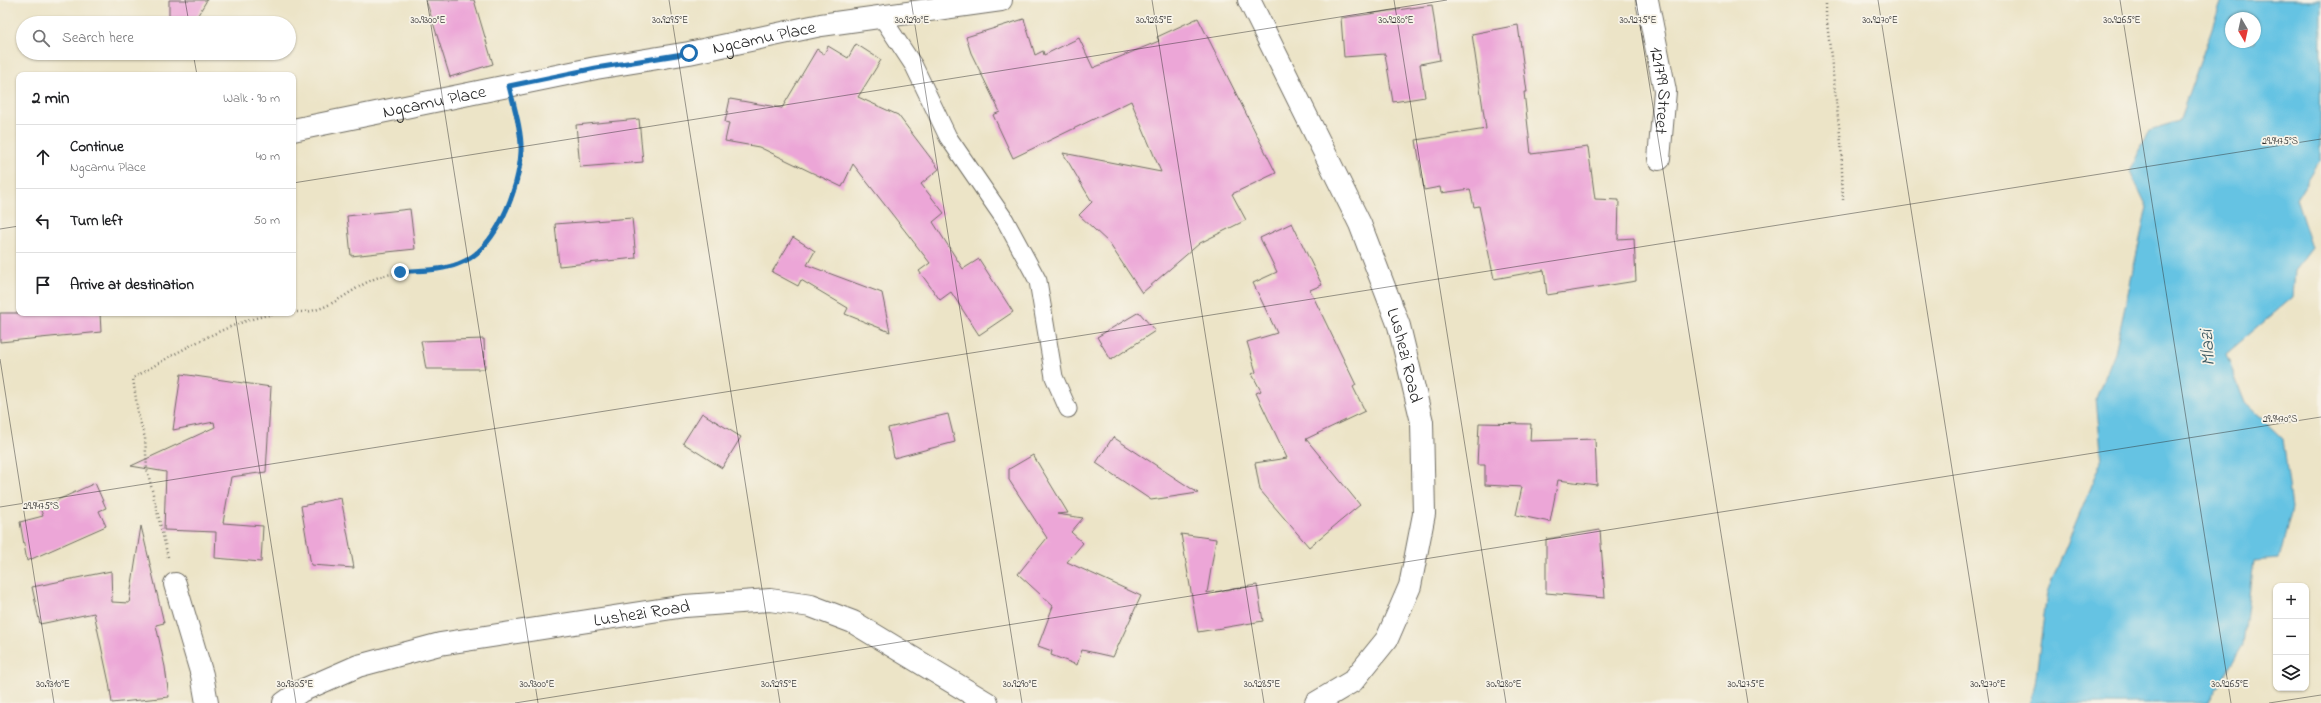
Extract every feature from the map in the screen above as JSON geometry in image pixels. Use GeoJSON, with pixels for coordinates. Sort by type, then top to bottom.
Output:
{"type":"FeatureCollection","features":[{"type":"Feature","properties":{"kind":"street","name":"Ngcamu Place"},"geometry":{"type":"LineString","coordinates":[[296,129],[596,68],[689,53],[821,25],[1001,0]]}},
{"type":"Feature","properties":{"kind":"street","name":"Lushezi Road"},"geometry":{"type":"LineString","coordinates":[[1249,0],[1360,224],[1398,326],[1422,422],[1424,514],[1410,586],[1387,639],[1353,681],[1316,703]]}},
{"type":"Feature","properties":{"kind":"street","name":"121799 Street"},"geometry":{"type":"LineString","coordinates":[[1648,0],[1665,91],[1659,159]]}},
{"type":"Feature","properties":{"kind":"street"},"geometry":{"type":"LineString","coordinates":[[175,584],[202,675],[207,703]]}},
{"type":"Feature","properties":{"kind":"street","name":"Lushezi Road"},"geometry":{"type":"LineString","coordinates":[[284,703],[301,691],[358,666],[440,644],[685,606],[770,600],[811,606],[853,622],[987,703]]}},
{"type":"Feature","properties":{"kind":"lane"},"geometry":{"type":"LineString","coordinates":[[881,16],[914,66],[948,137],[1005,220],[1038,281],[1054,377],[1068,409]]}},
{"type":"Feature","properties":{"kind":"path"},"geometry":{"type":"LineString","coordinates":[[1826,0],[1826,14],[1841,143],[1843,200]]}},
{"type":"Feature","properties":{"kind":"path"},"geometry":{"type":"LineString","coordinates":[[296,312],[312,311],[325,306],[379,277],[400,272],[458,264],[476,253],[488,240],[503,217],[517,186],[521,151],[509,86]]}},
{"type":"Feature","properties":{"kind":"path"},"geometry":{"type":"LineString","coordinates":[[175,584],[147,469],[146,438],[138,414],[133,378],[182,350],[218,332],[250,321],[271,316]]}},
{"type":"Feature","properties":{"kind":"water","name":"Mlazi"},"geometry":{"type":"Polygon","coordinates":[[[2222,0],[2321,0],[2320,160],[2296,199],[2312,248],[2295,270],[2293,297],[2226,354],[2245,403],[2283,439],[2292,508],[2279,559],[2253,561],[2243,645],[2208,703],[2029,703],[2035,684],[2047,592],[2102,461],[2096,398],[2115,352],[2147,207],[2130,171],[2149,130],[2179,121],[2222,0]]]}},
{"type":"Feature","properties":{"kind":"building"},"geometry":{"type":"Polygon","coordinates":[[[169,0],[207,0],[197,16],[169,16],[169,0]]]}},
{"type":"Feature","properties":{"kind":"building"},"geometry":{"type":"Polygon","coordinates":[[[426,0],[474,0],[493,64],[450,77],[426,0]]]}},
{"type":"Feature","properties":{"kind":"building"},"geometry":{"type":"Polygon","coordinates":[[[1432,5],[1440,60],[1420,64],[1425,97],[1393,102],[1385,54],[1344,57],[1341,18],[1432,5]]]}},
{"type":"Feature","properties":{"kind":"building"},"geometry":{"type":"Polygon","coordinates":[[[1198,18],[1276,173],[1232,194],[1246,220],[1200,243],[1142,293],[1109,243],[1079,215],[1092,202],[1063,153],[1161,172],[1131,101],[1013,158],[993,115],[1000,112],[971,53],[966,37],[1024,19],[1035,55],[1043,51],[1044,55],[1079,38],[1093,68],[1159,41],[1157,37],[1198,18]]]}},
{"type":"Feature","properties":{"kind":"building"},"geometry":{"type":"Polygon","coordinates":[[[1518,25],[1527,92],[1524,92],[1531,154],[1588,147],[1595,199],[1619,200],[1618,239],[1634,238],[1636,281],[1547,295],[1544,270],[1494,279],[1479,206],[1474,207],[1470,189],[1441,193],[1440,187],[1424,190],[1416,140],[1486,129],[1472,34],[1518,25]]]}},
{"type":"Feature","properties":{"kind":"building"},"geometry":{"type":"Polygon","coordinates":[[[856,44],[881,60],[858,97],[898,115],[939,169],[921,184],[944,213],[933,222],[963,269],[979,259],[1013,312],[979,335],[951,292],[940,300],[919,271],[930,263],[853,164],[842,187],[759,147],[725,141],[729,123],[725,122],[730,99],[782,108],[817,49],[824,54],[828,46],[848,58],[856,44]]]}},
{"type":"Feature","properties":{"kind":"building"},"geometry":{"type":"Polygon","coordinates":[[[639,119],[643,162],[580,167],[576,125],[639,119]]]}},
{"type":"Feature","properties":{"kind":"building"},"geometry":{"type":"Polygon","coordinates":[[[410,209],[415,249],[351,256],[347,216],[410,209]]]}},
{"type":"Feature","properties":{"kind":"building"},"geometry":{"type":"Polygon","coordinates":[[[632,218],[636,258],[559,266],[555,224],[632,218]]]}},
{"type":"Feature","properties":{"kind":"building"},"geometry":{"type":"Polygon","coordinates":[[[1292,223],[1322,285],[1310,290],[1356,385],[1353,387],[1365,411],[1306,439],[1360,505],[1309,547],[1260,490],[1255,463],[1287,458],[1256,393],[1261,391],[1252,374],[1256,372],[1247,342],[1277,333],[1253,283],[1277,272],[1260,238],[1292,223]]]}},
{"type":"Feature","properties":{"kind":"building"},"geometry":{"type":"Polygon","coordinates":[[[793,237],[815,251],[807,265],[882,293],[890,332],[845,314],[848,308],[801,280],[798,286],[772,272],[793,237]]]}},
{"type":"Feature","properties":{"kind":"building"},"geometry":{"type":"Polygon","coordinates":[[[1139,312],[1155,331],[1111,360],[1097,337],[1139,312]]]}},
{"type":"Feature","properties":{"kind":"building"},"geometry":{"type":"Polygon","coordinates":[[[0,313],[16,313],[16,316],[100,316],[101,332],[0,342],[0,313]]]}},
{"type":"Feature","properties":{"kind":"building"},"geometry":{"type":"Polygon","coordinates":[[[484,339],[485,369],[426,369],[421,341],[484,339]]]}},
{"type":"Feature","properties":{"kind":"building"},"geometry":{"type":"Polygon","coordinates":[[[181,374],[271,387],[266,472],[231,477],[223,523],[263,526],[261,562],[215,558],[216,532],[164,530],[166,472],[131,466],[215,427],[214,422],[173,430],[181,374]]]}},
{"type":"Feature","properties":{"kind":"building"},"geometry":{"type":"Polygon","coordinates":[[[702,413],[741,437],[722,468],[683,443],[702,413]]]}},
{"type":"Feature","properties":{"kind":"building"},"geometry":{"type":"Polygon","coordinates":[[[948,414],[955,442],[894,458],[888,428],[948,414]]]}},
{"type":"Feature","properties":{"kind":"building"},"geometry":{"type":"Polygon","coordinates":[[[1479,423],[1531,424],[1530,441],[1595,439],[1597,485],[1558,480],[1550,522],[1516,515],[1522,487],[1485,485],[1485,465],[1477,465],[1479,423]]]}},
{"type":"Feature","properties":{"kind":"building"},"geometry":{"type":"Polygon","coordinates":[[[1113,437],[1198,493],[1151,500],[1096,463],[1113,437]]]}},
{"type":"Feature","properties":{"kind":"building"},"geometry":{"type":"Polygon","coordinates":[[[1033,455],[1068,513],[1057,514],[1083,518],[1071,532],[1083,543],[1067,562],[1141,596],[1113,657],[1082,650],[1077,665],[1051,655],[1052,651],[1038,646],[1053,606],[1018,574],[1047,538],[1009,480],[1009,469],[1033,455]]]}},
{"type":"Feature","properties":{"kind":"building"},"geometry":{"type":"Polygon","coordinates":[[[95,483],[106,508],[99,511],[106,526],[27,561],[20,522],[43,516],[40,508],[95,483]]]}},
{"type":"Feature","properties":{"kind":"building"},"geometry":{"type":"Polygon","coordinates":[[[341,498],[354,568],[311,565],[301,506],[341,498]]]}},
{"type":"Feature","properties":{"kind":"building"},"geometry":{"type":"Polygon","coordinates":[[[141,526],[164,623],[156,625],[165,667],[169,697],[112,703],[94,613],[40,624],[32,587],[111,571],[112,602],[129,603],[141,526]]]}},
{"type":"Feature","properties":{"kind":"building"},"geometry":{"type":"Polygon","coordinates":[[[1600,530],[1605,598],[1546,593],[1546,539],[1600,530]]]}},
{"type":"Feature","properties":{"kind":"building"},"geometry":{"type":"Polygon","coordinates":[[[1181,534],[1216,539],[1207,593],[1257,585],[1263,621],[1198,632],[1181,534]]]}},
{"type":"Feature","properties":{"kind":"route"},"geometry":{"type":"LineString","coordinates":[[400,272],[426,270],[458,264],[476,253],[488,240],[503,217],[517,186],[521,151],[509,86],[596,68],[689,53]]}}]}
